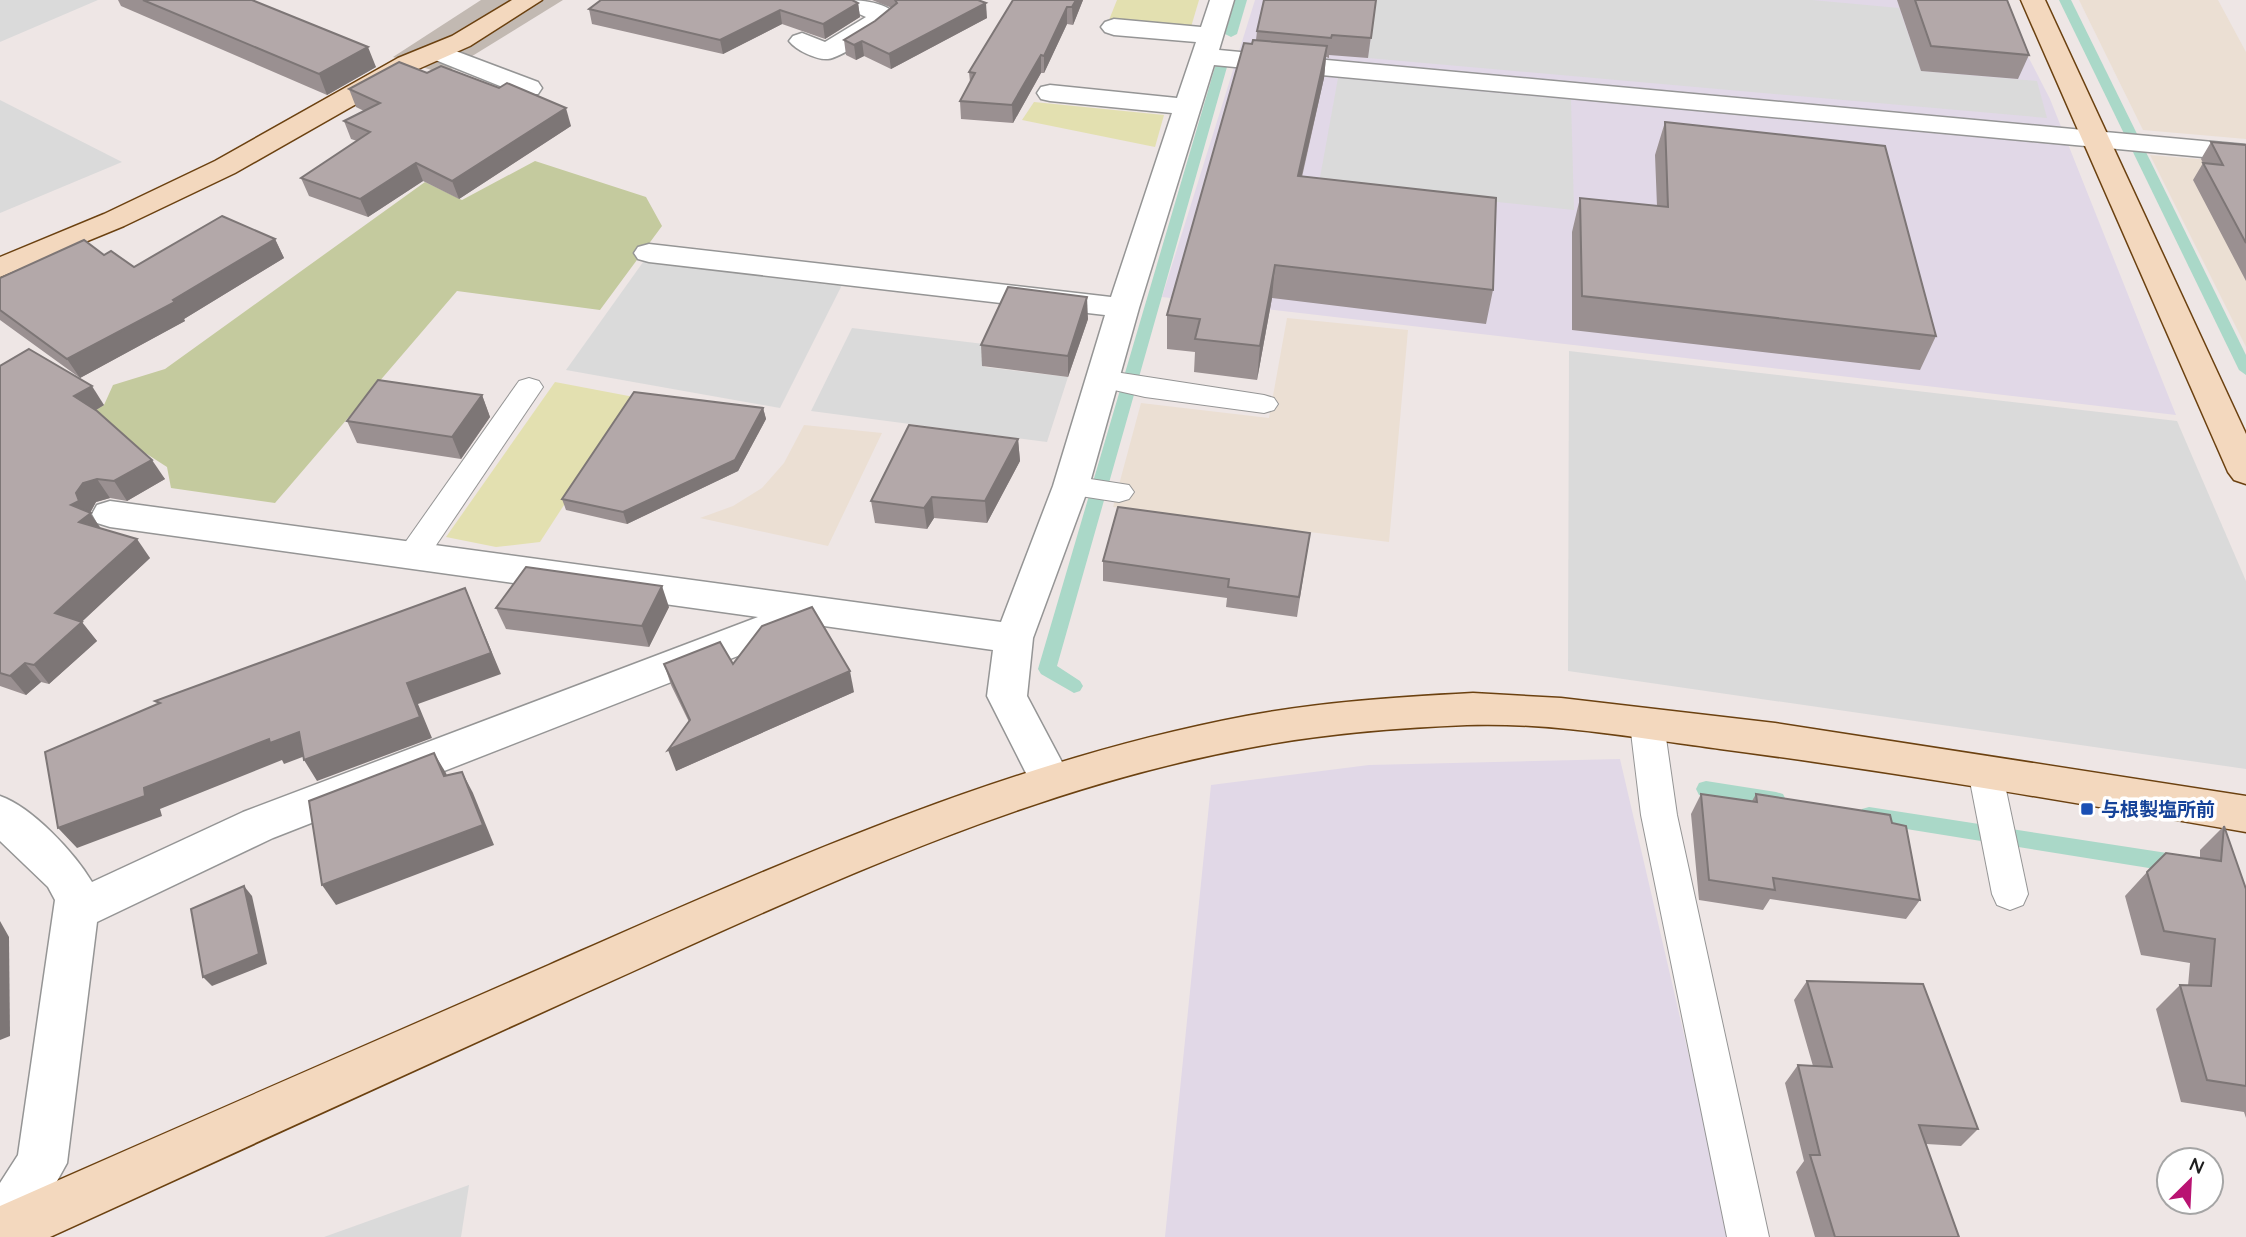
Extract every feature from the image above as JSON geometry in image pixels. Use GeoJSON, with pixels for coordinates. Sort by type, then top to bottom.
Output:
{"type":"FeatureCollection","features":[{"type":"Feature","properties":{"kind":"street"},"geometry":{"type":"LineString","coordinates":[[0,268],[114,220],[225,167],[407,64],[437,52],[530,0]]}},
{"type":"Feature","properties":{"kind":"street"},"geometry":{"type":"LineString","coordinates":[[802,41],[826,52],[886,16],[848,0]]}},
{"type":"Feature","properties":{"kind":"street"},"geometry":{"type":"LineString","coordinates":[[1051,781],[1007,695],[1014,638],[1070,486],[1123,308],[1222,0]]}},
{"type":"Feature","properties":{"kind":"street"},"geometry":{"type":"LineString","coordinates":[[2033,0],[2246,472]]}},
{"type":"Feature","properties":{"kind":"street"},"geometry":{"type":"LineString","coordinates":[[1114,27],[1208,46],[2097,140],[2246,153]]}},
{"type":"Feature","properties":{"kind":"street"},"geometry":{"type":"LineString","coordinates":[[437,52],[529,88]]}},
{"type":"Feature","properties":{"kind":"street"},"geometry":{"type":"LineString","coordinates":[[1050,93],[1189,107]]}},
{"type":"Feature","properties":{"kind":"street"},"geometry":{"type":"LineString","coordinates":[[649,253],[1123,308]]}},
{"type":"Feature","properties":{"kind":"street"},"geometry":{"type":"LineString","coordinates":[[110,514],[1014,638]]}},
{"type":"Feature","properties":{"kind":"street"},"geometry":{"type":"LineString","coordinates":[[77,910],[258,825],[816,610]]}},
{"type":"Feature","properties":{"kind":"street"},"geometry":{"type":"LineString","coordinates":[[0,1232],[833,861],[1051,781],[1200,740],[1335,718],[1474,709],[1647,724],[1988,787],[2246,814]]}},
{"type":"Feature","properties":{"kind":"street"},"geometry":{"type":"LineString","coordinates":[[0,814],[64,874],[78,898],[42,1163],[0,1232]]}},
{"type":"Feature","properties":{"kind":"lane"},"geometry":{"type":"LineString","coordinates":[[1102,379],[1145,388],[1264,404]]}},
{"type":"Feature","properties":{"kind":"lane"},"geometry":{"type":"LineString","coordinates":[[413,555],[529,387]]}},
{"type":"Feature","properties":{"kind":"lane"},"geometry":{"type":"LineString","coordinates":[[1070,486],[1119,492]]}},
{"type":"Feature","properties":{"kind":"lane"},"geometry":{"type":"LineString","coordinates":[[1647,724],[1659,815],[1748,1237]]}},
{"type":"Feature","properties":{"kind":"lane"},"geometry":{"type":"LineString","coordinates":[[1988,787],[2010,894]]}},
{"type":"Feature","properties":{"kind":"shaded area"},"geometry":{"type":"Polygon","coordinates":[[[0,0],[98,0],[0,42],[0,0]]]}},
{"type":"Feature","properties":{"kind":"shaded area"},"geometry":{"type":"Polygon","coordinates":[[[481,0],[563,0],[443,74],[393,57],[481,0]]]}},
{"type":"Feature","properties":{"kind":"shaded area"},"geometry":{"type":"Polygon","coordinates":[[[1117,0],[1199,0],[1191,27],[1109,20],[1117,0]]]}},
{"type":"Feature","properties":{"kind":"shaded area"},"geometry":{"type":"Polygon","coordinates":[[[1255,0],[1999,0],[2050,99],[2176,415],[1162,297],[1255,0]]]}},
{"type":"Feature","properties":{"kind":"shaded area"},"geometry":{"type":"Polygon","coordinates":[[[1353,0],[1812,0],[1899,8],[1921,71],[2037,81],[2047,118],[1368,58],[1371,36],[1353,0]]]}},
{"type":"Feature","properties":{"kind":"shaded area"},"geometry":{"type":"Polygon","coordinates":[[[2079,0],[2218,0],[2246,52],[2246,139],[2143,130],[2079,0]]]}},
{"type":"Feature","properties":{"kind":"shaded area"},"geometry":{"type":"Polygon","coordinates":[[[1338,78],[1571,100],[1574,210],[1319,183],[1338,78]]]}},
{"type":"Feature","properties":{"kind":"shaded area"},"geometry":{"type":"Polygon","coordinates":[[[0,100],[122,162],[0,213],[0,100]]]}},
{"type":"Feature","properties":{"kind":"shaded area"},"geometry":{"type":"Polygon","coordinates":[[[1034,102],[1164,115],[1155,147],[1022,120],[1034,102]]]}},
{"type":"Feature","properties":{"kind":"shaded area"},"geometry":{"type":"Polygon","coordinates":[[[2150,155],[2246,163],[2246,347],[2150,155]]]}},
{"type":"Feature","properties":{"kind":"shaded area"},"geometry":{"type":"Polygon","coordinates":[[[646,258],[843,283],[780,408],[566,370],[646,258]]]}},
{"type":"Feature","properties":{"kind":"shaded area"},"geometry":{"type":"Polygon","coordinates":[[[1287,318],[1408,330],[1389,542],[1113,507],[1141,403],[1269,418],[1287,318]]]}},
{"type":"Feature","properties":{"kind":"shaded area"},"geometry":{"type":"Polygon","coordinates":[[[852,328],[992,345],[984,367],[1068,377],[1047,442],[811,411],[852,328]]]}},
{"type":"Feature","properties":{"kind":"shaded area"},"geometry":{"type":"Polygon","coordinates":[[[1569,351],[2177,421],[2246,581],[2246,769],[1568,671],[1569,351]]]}},
{"type":"Feature","properties":{"kind":"shaded area"},"geometry":{"type":"Polygon","coordinates":[[[555,382],[634,397],[540,542],[496,547],[446,537],[555,382]]]}},
{"type":"Feature","properties":{"kind":"shaded area"},"geometry":{"type":"Polygon","coordinates":[[[804,425],[882,433],[828,546],[700,518],[733,506],[762,488],[784,463],[804,425]]]}},
{"type":"Feature","properties":{"kind":"shaded area"},"geometry":{"type":"Polygon","coordinates":[[[1620,759],[1731,1237],[1165,1237],[1211,785],[1369,765],[1620,759]]]}},
{"type":"Feature","properties":{"kind":"shaded area"},"geometry":{"type":"Polygon","coordinates":[[[469,1185],[461,1237],[324,1237],[469,1185]]]}},
{"type":"Feature","properties":{"kind":"green space"},"geometry":{"type":"Polygon","coordinates":[[[535,161],[646,197],[662,226],[600,310],[457,291],[275,503],[171,488],[167,467],[108,429],[48,439],[104,405],[113,385],[165,369],[425,182],[462,200],[535,161]]]}},
{"type":"Feature","properties":{"kind":"building"},"geometry":{"type":"Polygon","coordinates":[[[143,0],[252,0],[368,47],[319,74],[143,0]]]}},
{"type":"Feature","properties":{"kind":"building"},"geometry":{"type":"Polygon","coordinates":[[[601,0],[852,0],[858,3],[823,24],[780,10],[720,40],[589,9],[601,0]]]}},
{"type":"Feature","properties":{"kind":"building"},"geometry":{"type":"Polygon","coordinates":[[[895,0],[978,0],[986,3],[889,54],[862,41],[854,45],[844,40],[875,21],[897,3],[895,0]]]}},
{"type":"Feature","properties":{"kind":"building"},"geometry":{"type":"Polygon","coordinates":[[[1013,0],[1076,0],[1072,7],[1067,7],[1044,56],[1041,55],[1012,105],[960,101],[975,73],[969,72],[1013,0]]]}},
{"type":"Feature","properties":{"kind":"building"},"geometry":{"type":"Polygon","coordinates":[[[1264,0],[1376,0],[1371,38],[1332,35],[1331,38],[1257,31],[1264,0]]]}},
{"type":"Feature","properties":{"kind":"building"},"geometry":{"type":"Polygon","coordinates":[[[1915,0],[2007,0],[2029,55],[1931,46],[1915,0]]]}},
{"type":"Feature","properties":{"kind":"building"},"geometry":{"type":"Polygon","coordinates":[[[1253,40],[1327,46],[1298,176],[1496,198],[1493,290],[1275,265],[1260,346],[1195,339],[1200,319],[1167,315],[1244,43],[1252,44],[1253,40]]]}},
{"type":"Feature","properties":{"kind":"building"},"geometry":{"type":"Polygon","coordinates":[[[399,62],[427,73],[441,66],[499,88],[507,83],[566,108],[452,181],[416,163],[360,199],[301,178],[370,132],[344,121],[380,103],[349,89],[399,62]]]}},
{"type":"Feature","properties":{"kind":"building"},"geometry":{"type":"Polygon","coordinates":[[[1665,122],[1885,146],[1936,336],[1582,296],[1580,198],[1668,207],[1665,122]]]}},
{"type":"Feature","properties":{"kind":"building"},"geometry":{"type":"Polygon","coordinates":[[[2211,142],[2246,145],[2246,243],[2203,163],[2223,165],[2211,142]]]}},
{"type":"Feature","properties":{"kind":"building"},"geometry":{"type":"Polygon","coordinates":[[[222,216],[275,239],[173,300],[175,302],[67,359],[0,310],[0,278],[84,240],[104,255],[111,251],[134,267],[222,216]]]}},
{"type":"Feature","properties":{"kind":"building"},"geometry":{"type":"Polygon","coordinates":[[[1008,287],[1087,297],[1068,356],[981,345],[1008,287]]]}},
{"type":"Feature","properties":{"kind":"building"},"geometry":{"type":"Polygon","coordinates":[[[29,349],[92,386],[74,396],[97,411],[152,460],[114,481],[97,479],[83,483],[76,493],[79,501],[71,505],[91,513],[79,522],[137,539],[55,613],[82,622],[34,665],[25,663],[10,676],[0,673],[0,366],[29,349]]]}},
{"type":"Feature","properties":{"kind":"building"},"geometry":{"type":"Polygon","coordinates":[[[378,380],[482,395],[452,437],[347,421],[378,380]]]}},
{"type":"Feature","properties":{"kind":"building"},"geometry":{"type":"Polygon","coordinates":[[[634,392],[763,408],[735,460],[623,512],[562,499],[634,392]]]}},
{"type":"Feature","properties":{"kind":"building"},"geometry":{"type":"Polygon","coordinates":[[[909,425],[1018,439],[985,501],[932,497],[924,508],[871,501],[909,425]]]}},
{"type":"Feature","properties":{"kind":"building"},"geometry":{"type":"Polygon","coordinates":[[[1118,507],[1310,533],[1299,597],[1228,587],[1229,579],[1103,561],[1118,507]]]}},
{"type":"Feature","properties":{"kind":"building"},"geometry":{"type":"Polygon","coordinates":[[[526,567],[662,586],[642,626],[496,608],[526,567]]]}},
{"type":"Feature","properties":{"kind":"building"},"geometry":{"type":"Polygon","coordinates":[[[465,588],[491,653],[407,683],[420,717],[304,760],[299,732],[270,743],[269,739],[144,788],[145,796],[58,828],[45,752],[160,703],[155,701],[465,588]]]}},
{"type":"Feature","properties":{"kind":"building"},"geometry":{"type":"Polygon","coordinates":[[[812,607],[850,671],[668,750],[690,720],[664,664],[720,642],[733,664],[762,626],[812,607]]]}},
{"type":"Feature","properties":{"kind":"building"},"geometry":{"type":"Polygon","coordinates":[[[434,753],[444,776],[462,772],[483,825],[322,885],[309,801],[434,753]]]}},
{"type":"Feature","properties":{"kind":"building"},"geometry":{"type":"Polygon","coordinates":[[[1701,794],[1757,802],[1756,794],[1890,815],[1892,823],[1906,826],[1920,900],[1773,878],[1775,890],[1709,880],[1701,794]]]}},
{"type":"Feature","properties":{"kind":"building"},"geometry":{"type":"Polygon","coordinates":[[[2224,826],[2246,889],[2246,1086],[2207,1080],[2180,985],[2211,986],[2215,939],[2164,931],[2147,872],[2166,853],[2221,861],[2224,826]]]}},
{"type":"Feature","properties":{"kind":"building"},"geometry":{"type":"Polygon","coordinates":[[[244,886],[259,954],[203,977],[191,909],[244,886]]]}},
{"type":"Feature","properties":{"kind":"building"},"geometry":{"type":"Polygon","coordinates":[[[1807,981],[1923,984],[1978,1129],[1919,1125],[1959,1237],[1835,1237],[1810,1155],[1820,1155],[1798,1065],[1832,1067],[1807,981]]]}},
{"type":"Feature","properties":{"kind":"waterway"},"geometry":{"type":"LineString","coordinates":[[1231,34],[1241,0]]}},
{"type":"Feature","properties":{"kind":"waterway"},"geometry":{"type":"LineString","coordinates":[[2065,0],[2246,370]]}},
{"type":"Feature","properties":{"kind":"waterway"},"geometry":{"type":"LineString","coordinates":[[1074,686],[1047,669],[1221,67]]}},
{"type":"Feature","properties":{"kind":"waterway"},"geometry":{"type":"LineString","coordinates":[[1706,789],[1776,800]]}},
{"type":"Feature","properties":{"kind":"waterway"},"geometry":{"type":"LineString","coordinates":[[1869,815],[2180,864]]}},
{"type":"Feature","properties":{"kind":"place","name":"与根製塩所前"},"geometry":{"type":"Point","coordinates":[2087,809]}}]}
